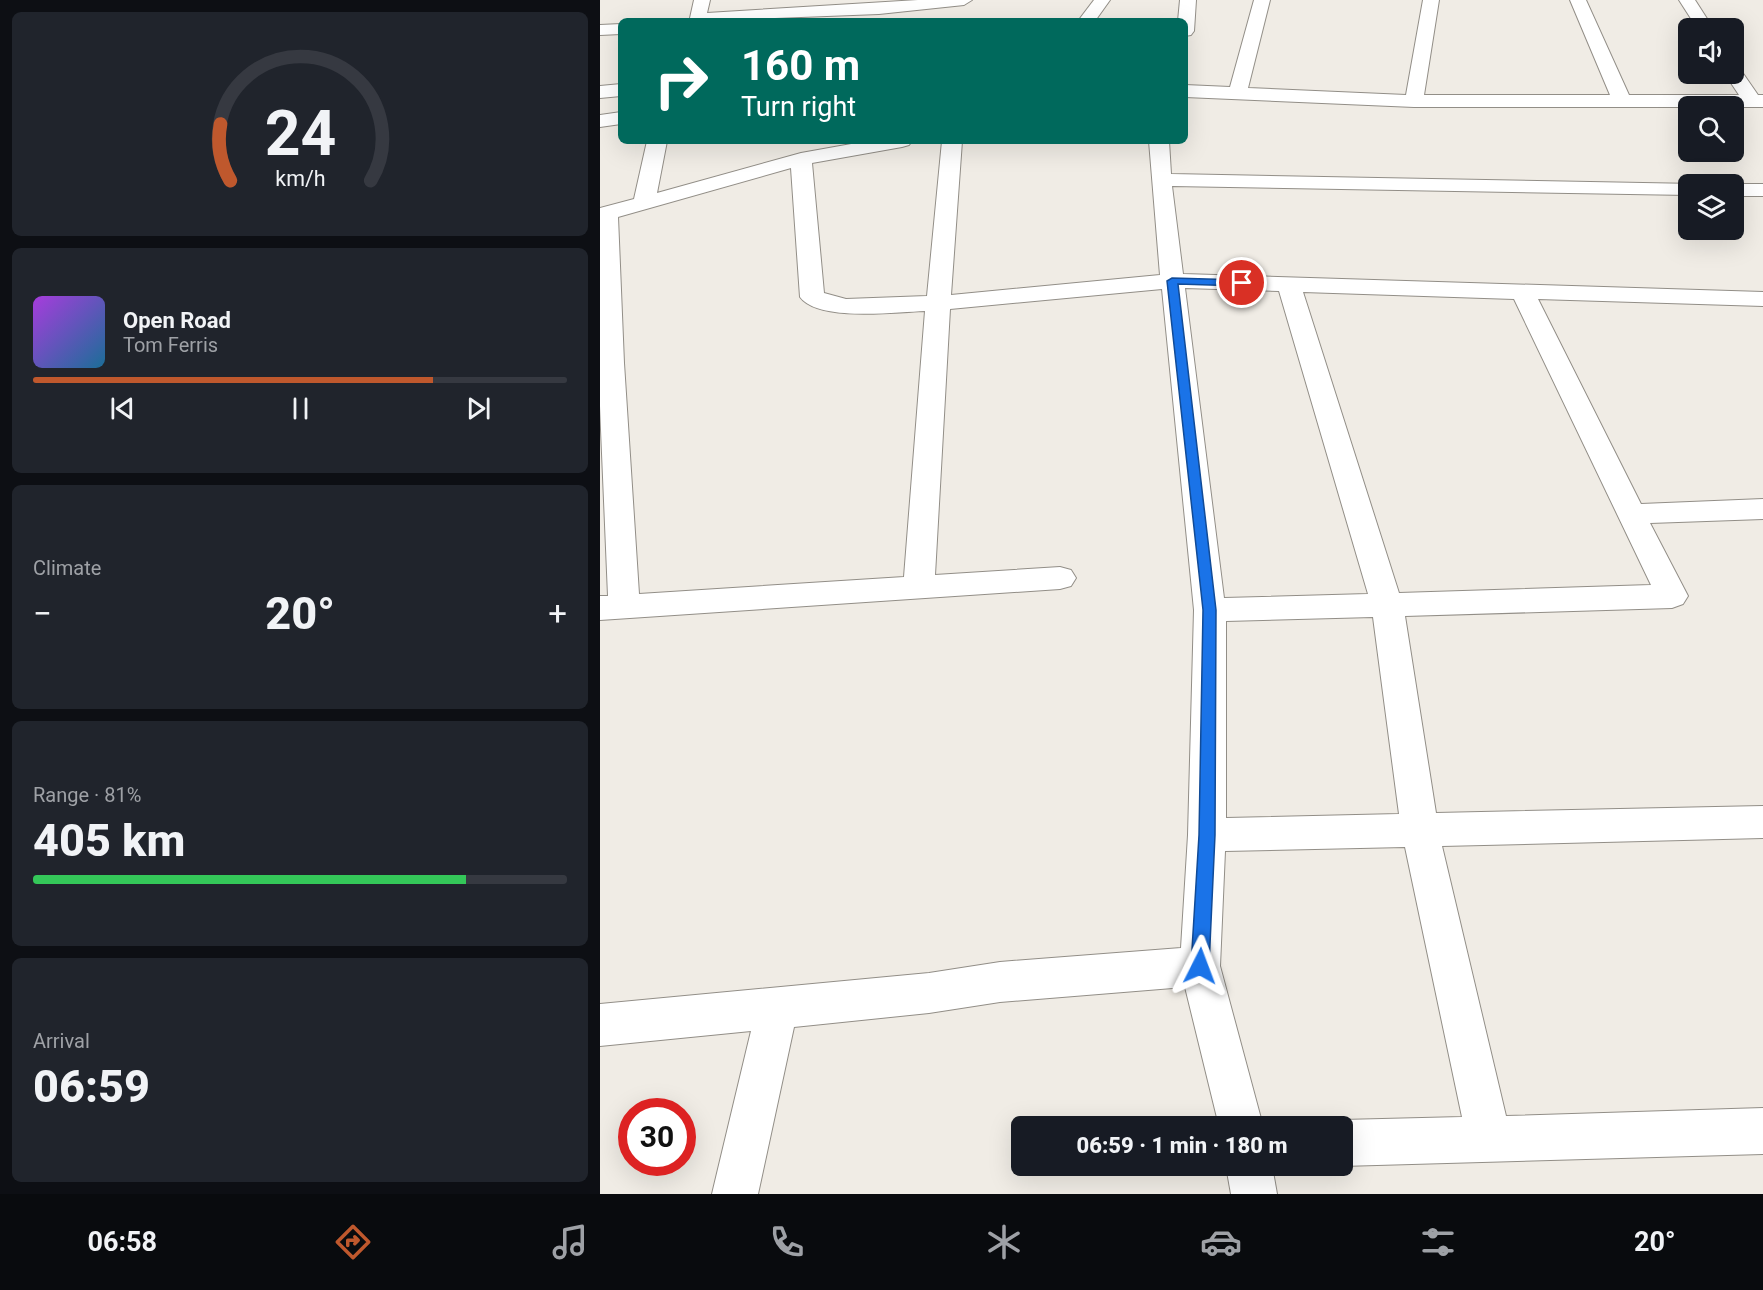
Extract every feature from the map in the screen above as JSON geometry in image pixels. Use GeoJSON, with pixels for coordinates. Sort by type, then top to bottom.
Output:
{"type":"FeatureCollection","features":[{"type":"Feature","properties":{"kind":"street"},"geometry":{"type":"LineString","coordinates":[[696,18],[702,0]]}},
{"type":"Feature","properties":{"kind":"street"},"geometry":{"type":"LineString","coordinates":[[1088,18],[1102,0]]}},
{"type":"Feature","properties":{"kind":"street"},"geometry":{"type":"LineString","coordinates":[[1186,18],[1188,0]]}},
{"type":"Feature","properties":{"kind":"street"},"geometry":{"type":"LineString","coordinates":[[1238,92],[1262,0]]}},
{"type":"Feature","properties":{"kind":"street"},"geometry":{"type":"LineString","coordinates":[[1414,101],[1431,0]]}},
{"type":"Feature","properties":{"kind":"street"},"geometry":{"type":"LineString","coordinates":[[1578,0],[1622,101]]}},
{"type":"Feature","properties":{"kind":"street"},"geometry":{"type":"LineString","coordinates":[[1687,0],[1699,18]]}},
{"type":"Feature","properties":{"kind":"street"},"geometry":{"type":"LineString","coordinates":[[709,18],[963,1],[963,18]]}},
{"type":"Feature","properties":{"kind":"street"},"geometry":{"type":"LineString","coordinates":[[600,30],[618,29]]}},
{"type":"Feature","properties":{"kind":"street"},"geometry":{"type":"LineString","coordinates":[[1743,84],[1757,101]]}},
{"type":"Feature","properties":{"kind":"street"},"geometry":{"type":"LineString","coordinates":[[600,92],[618,90]]}},
{"type":"Feature","properties":{"kind":"street"},"geometry":{"type":"LineString","coordinates":[[1188,91],[1414,101],[1757,101]]}},
{"type":"Feature","properties":{"kind":"street"},"geometry":{"type":"LineString","coordinates":[[600,121],[618,118]]}},
{"type":"Feature","properties":{"kind":"street"},"geometry":{"type":"LineString","coordinates":[[644,203],[656,144]]}},
{"type":"Feature","properties":{"kind":"street"},"geometry":{"type":"LineString","coordinates":[[885,144],[801,159],[603,214],[612,607],[1060,578]]}},
{"type":"Feature","properties":{"kind":"street"},"geometry":{"type":"LineString","coordinates":[[919,587],[938,303],[952,144]]}},
{"type":"Feature","properties":{"kind":"street"},"geometry":{"type":"LineString","coordinates":[[1159,144],[1172,281],[1210,610],[1207,835],[1200,966],[1238,1116]]}},
{"type":"Feature","properties":{"kind":"street"},"geometry":{"type":"LineString","coordinates":[[801,159],[812,297],[829,304],[846,306],[938,303],[1172,281],[1763,299]]}},
{"type":"Feature","properties":{"kind":"street"},"geometry":{"type":"LineString","coordinates":[[1161,180],[1678,189]]}},
{"type":"Feature","properties":{"kind":"street"},"geometry":{"type":"LineString","coordinates":[[1744,189],[1763,190]]}},
{"type":"Feature","properties":{"kind":"street"},"geometry":{"type":"LineString","coordinates":[[1289,285],[1387,604],[1420,830],[1490,1139]]}},
{"type":"Feature","properties":{"kind":"street"},"geometry":{"type":"LineString","coordinates":[[1210,610],[1672,596],[1523,292]]}},
{"type":"Feature","properties":{"kind":"street"},"geometry":{"type":"LineString","coordinates":[[1631,514],[1763,509]]}},
{"type":"Feature","properties":{"kind":"street"},"geometry":{"type":"LineString","coordinates":[[1207,835],[1763,822]]}},
{"type":"Feature","properties":{"kind":"street"},"geometry":{"type":"LineString","coordinates":[[600,1025],[928,993],[1000,982],[1200,966]]}},
{"type":"Feature","properties":{"kind":"street"},"geometry":{"type":"LineString","coordinates":[[735,1194],[777,1008]]}},
{"type":"Feature","properties":{"kind":"street"},"geometry":{"type":"LineString","coordinates":[[1353,1143],[1763,1131]]}},
{"type":"Feature","properties":{"kind":"street"},"geometry":{"type":"LineString","coordinates":[[1251,1176],[1254,1194]]}},
{"type":"Feature","properties":{"kind":"route"},"geometry":{"type":"LineString","coordinates":[[1200,966],[1207,835],[1210,610],[1172,281],[1242,283]]}}]}
